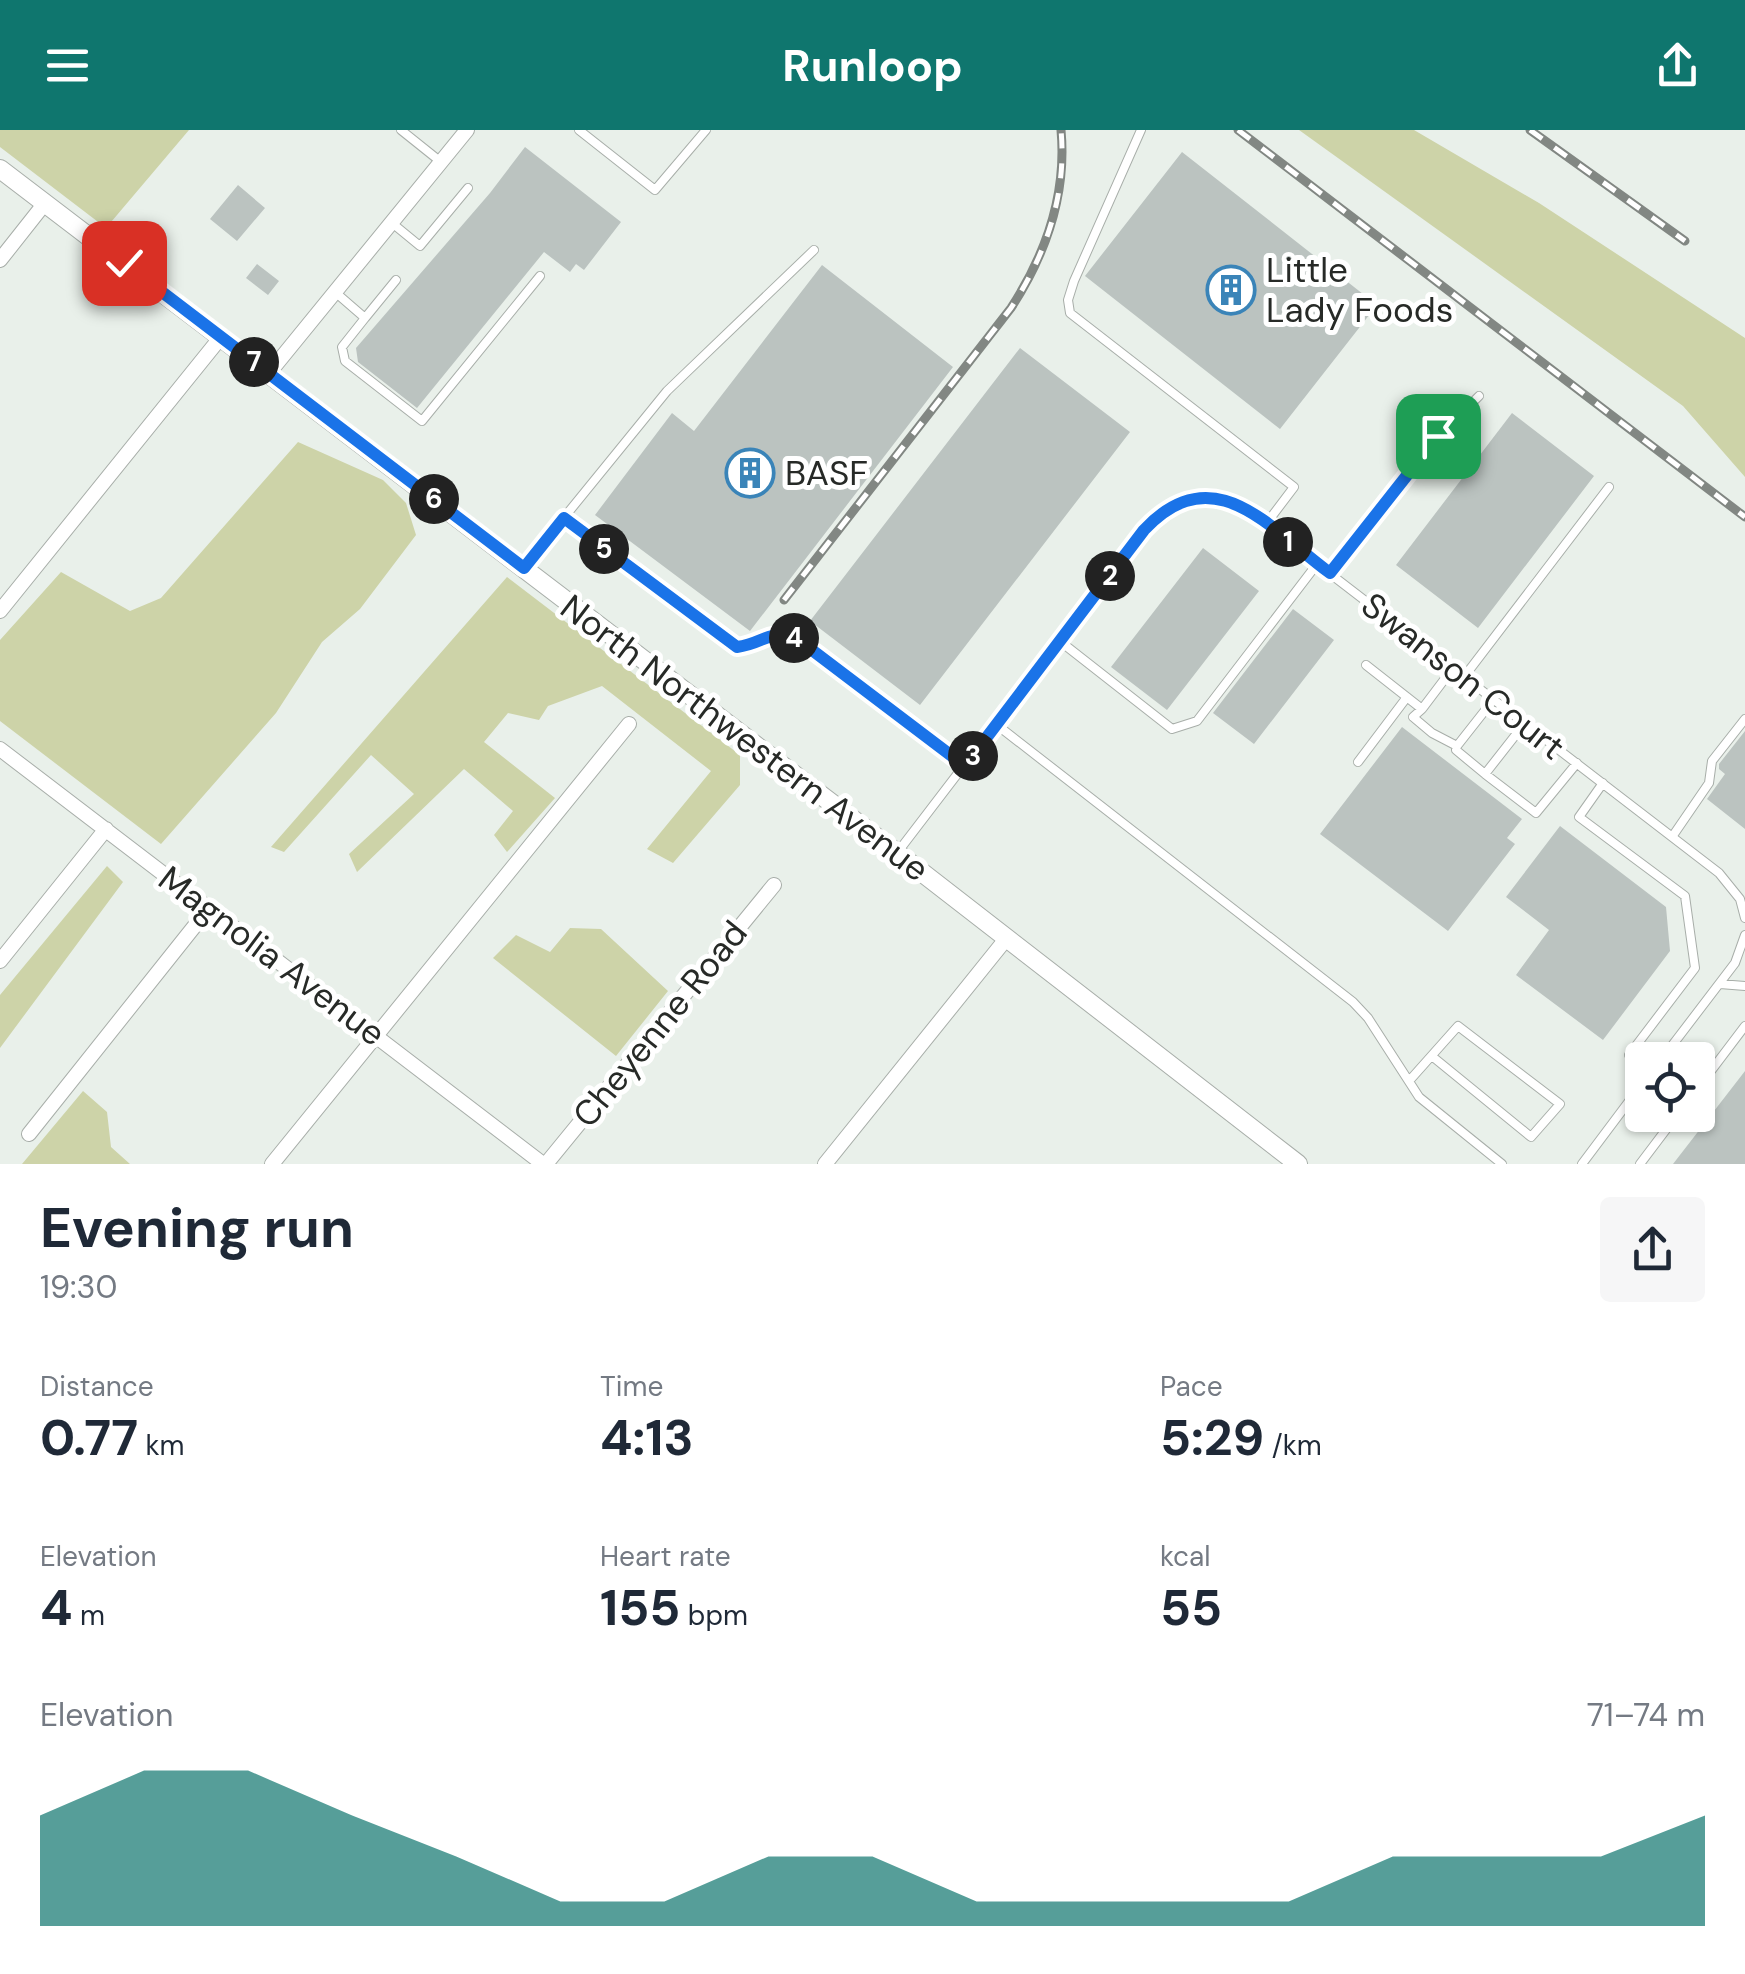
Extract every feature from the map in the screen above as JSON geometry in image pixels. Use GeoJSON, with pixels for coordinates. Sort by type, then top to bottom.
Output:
{"type":"FeatureCollection","features":[{"type":"Feature","properties":{"kind":"street"},"geometry":{"type":"LineString","coordinates":[[269,374],[467,130]]}},
{"type":"Feature","properties":{"kind":"street","name":"North Northwestern Avenue"},"geometry":{"type":"LineString","coordinates":[[0,168],[1298,1164]]}},
{"type":"Feature","properties":{"kind":"street"},"geometry":{"type":"LineString","coordinates":[[0,260],[45,203]]}},
{"type":"Feature","properties":{"kind":"street"},"geometry":{"type":"LineString","coordinates":[[0,611],[221,337]]}},
{"type":"Feature","properties":{"kind":"street"},"geometry":{"type":"LineString","coordinates":[[272,1164],[629,724]]}},
{"type":"Feature","properties":{"kind":"street","name":"Magnolia Avenue"},"geometry":{"type":"LineString","coordinates":[[0,748],[544,1164]]}},
{"type":"Feature","properties":{"kind":"street"},"geometry":{"type":"LineString","coordinates":[[0,962],[106,829]]}},
{"type":"Feature","properties":{"kind":"street","name":"Cheyenne Road"},"geometry":{"type":"LineString","coordinates":[[544,1164],[774,885]]}},
{"type":"Feature","properties":{"kind":"street"},"geometry":{"type":"LineString","coordinates":[[29,1134],[208,908]]}},
{"type":"Feature","properties":{"kind":"street"},"geometry":{"type":"LineString","coordinates":[[825,1164],[1006,938]]}},
{"type":"Feature","properties":{"kind":"lane"},"geometry":{"type":"LineString","coordinates":[[401,130],[441,162]]}},
{"type":"Feature","properties":{"kind":"lane"},"geometry":{"type":"LineString","coordinates":[[579,130],[656,190],[706,130]]}},
{"type":"Feature","properties":{"kind":"lane"},"geometry":{"type":"LineString","coordinates":[[1141,130],[1074,281],[1068,300],[1070,313],[1294,487],[1266,524]]}},
{"type":"Feature","properties":{"kind":"lane"},"geometry":{"type":"LineString","coordinates":[[392,223],[420,246],[468,188]]}},
{"type":"Feature","properties":{"kind":"lane"},"geometry":{"type":"LineString","coordinates":[[524,568],[666,391],[814,250]]}},
{"type":"Feature","properties":{"kind":"lane"},"geometry":{"type":"LineString","coordinates":[[396,280],[342,347],[345,361],[422,421],[540,276]]}},
{"type":"Feature","properties":{"kind":"lane"},"geometry":{"type":"LineString","coordinates":[[336,292],[365,318]]}},
{"type":"Feature","properties":{"kind":"lane"},"geometry":{"type":"LineString","coordinates":[[1330,573],[1438,436],[1479,396]]}},
{"type":"Feature","properties":{"kind":"lane"},"geometry":{"type":"LineString","coordinates":[[1464,677],[1609,487]]}},
{"type":"Feature","properties":{"kind":"lane","name":"Swanson Court"},"geometry":{"type":"LineString","coordinates":[[897,853],[1144,530],[1168,507],[1183,500],[1216,497],[1242,506],[1672,837],[1731,885],[1745,918]]}},
{"type":"Feature","properties":{"kind":"lane"},"geometry":{"type":"LineString","coordinates":[[564,518],[737,647],[774,633],[789,635],[804,644],[965,766]]}},
{"type":"Feature","properties":{"kind":"lane"},"geometry":{"type":"LineString","coordinates":[[1061,642],[1172,729],[1197,720],[1317,564]]}},
{"type":"Feature","properties":{"kind":"lane"},"geometry":{"type":"LineString","coordinates":[[1366,665],[1422,709]]}},
{"type":"Feature","properties":{"kind":"lane"},"geometry":{"type":"LineString","coordinates":[[1453,668],[1414,717],[1432,733],[1457,746]]}},
{"type":"Feature","properties":{"kind":"lane"},"geometry":{"type":"LineString","coordinates":[[1358,762],[1407,696]]}},
{"type":"Feature","properties":{"kind":"lane"},"geometry":{"type":"LineString","coordinates":[[1494,699],[1456,750],[1485,774],[1536,812],[1576,763]]}},
{"type":"Feature","properties":{"kind":"lane"},"geometry":{"type":"LineString","coordinates":[[1672,837],[1708,783],[1712,762],[1745,720]]}},
{"type":"Feature","properties":{"kind":"lane"},"geometry":{"type":"LineString","coordinates":[[1485,774],[1525,723]]}},
{"type":"Feature","properties":{"kind":"lane"},"geometry":{"type":"LineString","coordinates":[[997,725],[1353,1002],[1368,1018],[1419,1096],[1502,1164]]}},
{"type":"Feature","properties":{"kind":"lane"},"geometry":{"type":"LineString","coordinates":[[1603,784],[1579,817],[1685,896],[1695,968],[1638,1042]]}},
{"type":"Feature","properties":{"kind":"lane"},"geometry":{"type":"LineString","coordinates":[[1675,1042],[1741,953],[1745,935]]}},
{"type":"Feature","properties":{"kind":"lane"},"geometry":{"type":"LineString","coordinates":[[1719,984],[1745,986]]}},
{"type":"Feature","properties":{"kind":"lane"},"geometry":{"type":"LineString","coordinates":[[1409,1081],[1458,1026],[1560,1104],[1532,1137],[1433,1058]]}},
{"type":"Feature","properties":{"kind":"lane"},"geometry":{"type":"LineString","coordinates":[[1715,1066],[1745,1026]]}},
{"type":"Feature","properties":{"kind":"lane"},"geometry":{"type":"LineString","coordinates":[[1582,1164],[1625,1107]]}},
{"type":"Feature","properties":{"kind":"lane"},"geometry":{"type":"LineString","coordinates":[[1640,1164],[1664,1132]]}},
{"type":"Feature","properties":{"kind":"green space"},"geometry":{"type":"Polygon","coordinates":[[[0,130],[189,130],[106,228],[0,147],[0,130]]]}},
{"type":"Feature","properties":{"kind":"green space"},"geometry":{"type":"Polygon","coordinates":[[[1299,130],[1414,130],[1539,203],[1745,338],[1745,477],[1683,406],[1299,130]]]}},
{"type":"Feature","properties":{"kind":"green space"},"geometry":{"type":"Polygon","coordinates":[[[298,442],[383,480],[406,503],[416,535],[360,609],[322,642],[276,713],[161,844],[0,721],[0,640],[61,572],[130,611],[161,598],[298,442]]]}},
{"type":"Feature","properties":{"kind":"green space"},"geometry":{"type":"Polygon","coordinates":[[[507,577],[740,755],[740,785],[673,863],[647,849],[711,771],[602,686],[548,706],[539,720],[508,713],[484,742],[555,798],[507,852],[494,835],[513,811],[464,769],[357,872],[349,854],[414,794],[371,755],[284,852],[271,847],[507,577]]]}},
{"type":"Feature","properties":{"kind":"green space"},"geometry":{"type":"Polygon","coordinates":[[[107,866],[123,882],[0,1048],[0,995],[107,866]]]}},
{"type":"Feature","properties":{"kind":"green space"},"geometry":{"type":"Polygon","coordinates":[[[570,928],[601,929],[668,991],[616,1056],[493,958],[516,935],[550,952],[570,928]]]}},
{"type":"Feature","properties":{"kind":"green space"},"geometry":{"type":"Polygon","coordinates":[[[83,1091],[107,1112],[111,1147],[130,1164],[22,1164],[83,1091]]]}},
{"type":"Feature","properties":{"kind":"building"},"geometry":{"type":"Polygon","coordinates":[[[525,147],[621,222],[584,270],[576,264],[570,272],[544,252],[417,408],[358,362],[356,348],[525,147]]]}},
{"type":"Feature","properties":{"kind":"building","name":"Little Lady Foods"},"geometry":{"type":"Polygon","coordinates":[[[1182,152],[1377,305],[1280,429],[1085,276],[1182,152]]]}},
{"type":"Feature","properties":{"kind":"building"},"geometry":{"type":"Polygon","coordinates":[[[238,185],[265,208],[237,241],[210,219],[238,185]]]}},
{"type":"Feature","properties":{"kind":"building"},"geometry":{"type":"Polygon","coordinates":[[[257,264],[279,281],[268,295],[246,278],[257,264]]]}},
{"type":"Feature","properties":{"kind":"building","name":"BASF"},"geometry":{"type":"Polygon","coordinates":[[[822,265],[953,367],[750,631],[595,515],[672,413],[694,431],[822,265]]]}},
{"type":"Feature","properties":{"kind":"building"},"geometry":{"type":"Polygon","coordinates":[[[1020,348],[1130,432],[920,705],[810,621],[1020,348]]]}},
{"type":"Feature","properties":{"kind":"building"},"geometry":{"type":"Polygon","coordinates":[[[1512,413],[1594,476],[1478,628],[1396,565],[1512,413]]]}},
{"type":"Feature","properties":{"kind":"building"},"geometry":{"type":"Polygon","coordinates":[[[1203,548],[1259,591],[1167,710],[1111,667],[1203,548]]]}},
{"type":"Feature","properties":{"kind":"building"},"geometry":{"type":"Polygon","coordinates":[[[1293,609],[1334,640],[1254,744],[1213,713],[1293,609]]]}},
{"type":"Feature","properties":{"kind":"building"},"geometry":{"type":"Polygon","coordinates":[[[1402,727],[1522,819],[1507,838],[1515,844],[1448,931],[1320,834],[1402,727]]]}},
{"type":"Feature","properties":{"kind":"building"},"geometry":{"type":"Polygon","coordinates":[[[1745,731],[1745,829],[1707,799],[1725,774],[1719,764],[1745,731]]]}},
{"type":"Feature","properties":{"kind":"building"},"geometry":{"type":"Polygon","coordinates":[[[1560,826],[1666,907],[1670,951],[1603,1040],[1516,975],[1549,930],[1506,897],[1560,826]]]}},
{"type":"Feature","properties":{"kind":"building"},"geometry":{"type":"Polygon","coordinates":[[[1745,1071],[1745,1164],[1673,1164],[1698,1132],[1715,1132],[1715,1110],[1745,1071]]]}},
{"type":"Feature","properties":{"kind":"railway"},"geometry":{"type":"LineString","coordinates":[[784,600],[1023,288],[1044,245],[1057,201],[1061,130]]}},
{"type":"Feature","properties":{"kind":"railway"},"geometry":{"type":"LineString","coordinates":[[1238,130],[1745,517]]}},
{"type":"Feature","properties":{"kind":"railway"},"geometry":{"type":"LineString","coordinates":[[1530,130],[1685,241]]}},
{"type":"Feature","properties":{"kind":"place","name":"Little Lady Foods"},"geometry":{"type":"Point","coordinates":[1231,290]}},
{"type":"Feature","properties":{"kind":"place","name":"BASF"},"geometry":{"type":"Point","coordinates":[750,473]}},
{"type":"Feature","properties":{"kind":"route"},"geometry":{"type":"LineString","coordinates":[[124,263],[524,568],[564,518],[737,647],[743,648],[774,633],[789,635],[804,644],[965,766],[1144,530],[1168,507],[1205,496],[1232,501],[1330,573],[1438,436]]}}]}
